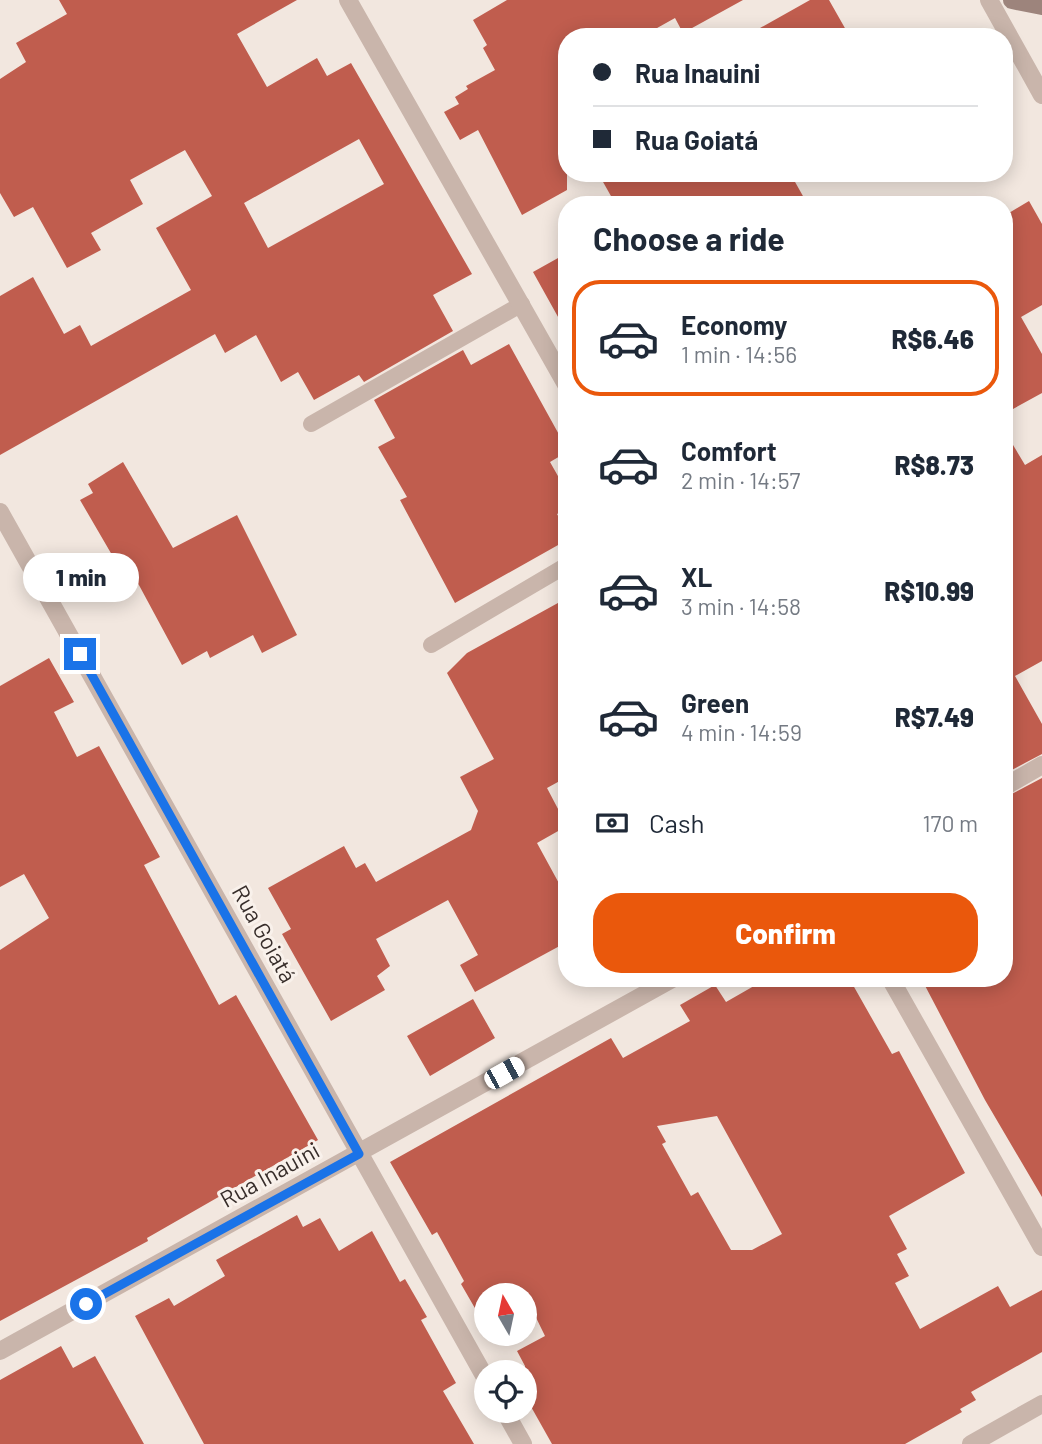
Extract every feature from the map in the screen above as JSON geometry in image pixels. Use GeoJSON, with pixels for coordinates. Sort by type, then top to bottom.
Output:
{"type":"FeatureCollection","features":[{"type":"Feature","properties":{"kind":"main road"},"geometry":{"type":"LineString","coordinates":[[1012,0],[1042,6]]}},
{"type":"Feature","properties":{"kind":"street"},"geometry":{"type":"LineString","coordinates":[[348,0],[558,370]]}},
{"type":"Feature","properties":{"kind":"street"},"geometry":{"type":"LineString","coordinates":[[989,0],[1005,28]]}},
{"type":"Feature","properties":{"kind":"street"},"geometry":{"type":"LineString","coordinates":[[1013,43],[1042,95]]}},
{"type":"Feature","properties":{"kind":"street","name":"Rua Goiatá"},"geometry":{"type":"LineString","coordinates":[[0,512],[475,1360]]}},
{"type":"Feature","properties":{"kind":"street"},"geometry":{"type":"LineString","coordinates":[[1013,782],[1042,765]]}},
{"type":"Feature","properties":{"kind":"street","name":"Rua Inauini"},"geometry":{"type":"LineString","coordinates":[[0,1351],[658,987]]}},
{"type":"Feature","properties":{"kind":"street"},"geometry":{"type":"LineString","coordinates":[[895,987],[1042,1247]]}},
{"type":"Feature","properties":{"kind":"street"},"geometry":{"type":"LineString","coordinates":[[980,1442],[1042,1404]]}},
{"type":"Feature","properties":{"kind":"street"},"geometry":{"type":"LineString","coordinates":[[511,1423],[523,1444]]}},
{"type":"Feature","properties":{"kind":"lane"},"geometry":{"type":"LineString","coordinates":[[311,424],[522,304]]}},
{"type":"Feature","properties":{"kind":"lane"},"geometry":{"type":"LineString","coordinates":[[431,645],[558,570]]}},
{"type":"Feature","properties":{"kind":"building"},"geometry":{"type":"Polygon","coordinates":[[[59,0],[297,0],[237,34],[267,87],[317,58],[327,76],[351,63],[472,274],[433,295],[453,331],[364,382],[359,375],[314,400],[298,372],[281,382],[256,335],[225,353],[215,334],[0,455],[0,296],[33,277],[64,334],[80,325],[91,346],[191,290],[156,228],[212,196],[185,150],[130,180],[143,204],[91,233],[101,250],[67,268],[33,207],[14,217],[0,193],[0,79],[26,62],[16,43],[67,14],[59,0]],[[359,139],[244,203],[268,248],[384,184],[359,139]]]}},
{"type":"Feature","properties":{"kind":"building"},"geometry":{"type":"Polygon","coordinates":[[[507,0],[743,0],[692,28],[680,28],[675,18],[657,28],[558,28],[558,182],[567,182],[567,190],[522,215],[478,130],[460,140],[444,112],[459,104],[455,97],[468,89],[466,86],[495,70],[483,48],[487,45],[473,20],[507,0]]]}},
{"type":"Feature","properties":{"kind":"building"},"geometry":{"type":"Polygon","coordinates":[[[810,0],[829,0],[845,28],[760,28],[810,0]]]}},
{"type":"Feature","properties":{"kind":"building"},"geometry":{"type":"Polygon","coordinates":[[[603,182],[795,182],[803,196],[611,196],[603,182]]]}},
{"type":"Feature","properties":{"kind":"building"},"geometry":{"type":"Polygon","coordinates":[[[1029,201],[1042,224],[1042,305],[1021,317],[1042,354],[1042,393],[1013,409],[1013,211],[1029,201]]]}},
{"type":"Feature","properties":{"kind":"building"},"geometry":{"type":"Polygon","coordinates":[[[558,258],[558,317],[533,272],[558,258]]]}},
{"type":"Feature","properties":{"kind":"building"},"geometry":{"type":"Polygon","coordinates":[[[509,344],[558,433],[558,457],[550,462],[558,476],[558,545],[455,603],[400,500],[407,497],[378,447],[395,438],[374,400],[463,350],[471,365],[509,344]]]}},
{"type":"Feature","properties":{"kind":"building"},"geometry":{"type":"Polygon","coordinates":[[[1013,445],[1025,465],[1042,455],[1042,661],[1015,676],[1042,724],[1042,754],[1013,769],[1013,445]]]}},
{"type":"Feature","properties":{"kind":"building"},"geometry":{"type":"Polygon","coordinates":[[[123,462],[173,548],[237,515],[297,635],[262,653],[253,635],[210,658],[207,651],[182,665],[133,574],[126,579],[80,500],[93,493],[88,484],[123,462]]]}},
{"type":"Feature","properties":{"kind":"building"},"geometry":{"type":"Polygon","coordinates":[[[558,603],[558,782],[547,788],[558,809],[558,831],[537,843],[558,882],[558,947],[475,992],[460,965],[478,955],[448,900],[376,939],[390,966],[377,976],[385,990],[331,1021],[282,934],[291,929],[268,888],[344,846],[356,868],[365,863],[376,882],[471,830],[478,811],[460,777],[494,759],[447,673],[467,653],[558,603]]]}},
{"type":"Feature","properties":{"kind":"building"},"geometry":{"type":"Polygon","coordinates":[[[49,658],[74,702],[54,712],[77,757],[99,746],[160,857],[144,865],[219,1005],[236,995],[318,1140],[147,1238],[148,1241],[0,1321],[0,950],[49,918],[24,874],[0,887],[0,686],[49,658]]]}},
{"type":"Feature","properties":{"kind":"building"},"geometry":{"type":"Polygon","coordinates":[[[1042,778],[1042,1197],[985,1100],[926,987],[1013,987],[1013,793],[1042,778]]]}},
{"type":"Feature","properties":{"kind":"building"},"geometry":{"type":"Polygon","coordinates":[[[712,987],[716,987],[726,1002],[752,987],[854,987],[892,1054],[899,1051],[965,1173],[889,1216],[907,1249],[897,1254],[909,1276],[895,1283],[920,1329],[998,1286],[1010,1307],[1042,1290],[1042,1352],[971,1392],[976,1400],[960,1409],[962,1412],[905,1444],[552,1444],[537,1417],[537,1360],[522,1360],[517,1351],[526,1346],[537,1346],[537,1340],[545,1336],[537,1320],[537,1283],[474,1283],[474,1307],[461,1284],[464,1281],[437,1232],[432,1235],[390,1162],[611,1038],[623,1058],[690,1021],[680,1005],[712,987]],[[717,1116],[657,1126],[666,1142],[662,1144],[691,1196],[698,1192],[731,1250],[752,1250],[782,1234],[717,1116]]]}},
{"type":"Feature","properties":{"kind":"building"},"geometry":{"type":"Polygon","coordinates":[[[473,999],[495,1038],[430,1076],[407,1036],[473,999]]]}},
{"type":"Feature","properties":{"kind":"building"},"geometry":{"type":"Polygon","coordinates":[[[297,1215],[303,1227],[320,1218],[339,1251],[372,1231],[400,1282],[405,1279],[427,1317],[421,1320],[456,1383],[443,1391],[474,1444],[204,1444],[135,1316],[169,1298],[174,1306],[225,1276],[216,1260],[297,1215]]]}},
{"type":"Feature","properties":{"kind":"building"},"geometry":{"type":"Polygon","coordinates":[[[61,1346],[73,1368],[95,1356],[144,1444],[0,1444],[0,1380],[61,1346]]]}},
{"type":"Feature","properties":{"kind":"route"},"geometry":{"type":"LineString","coordinates":[[80,654],[359,1154],[86,1304]]}}]}
